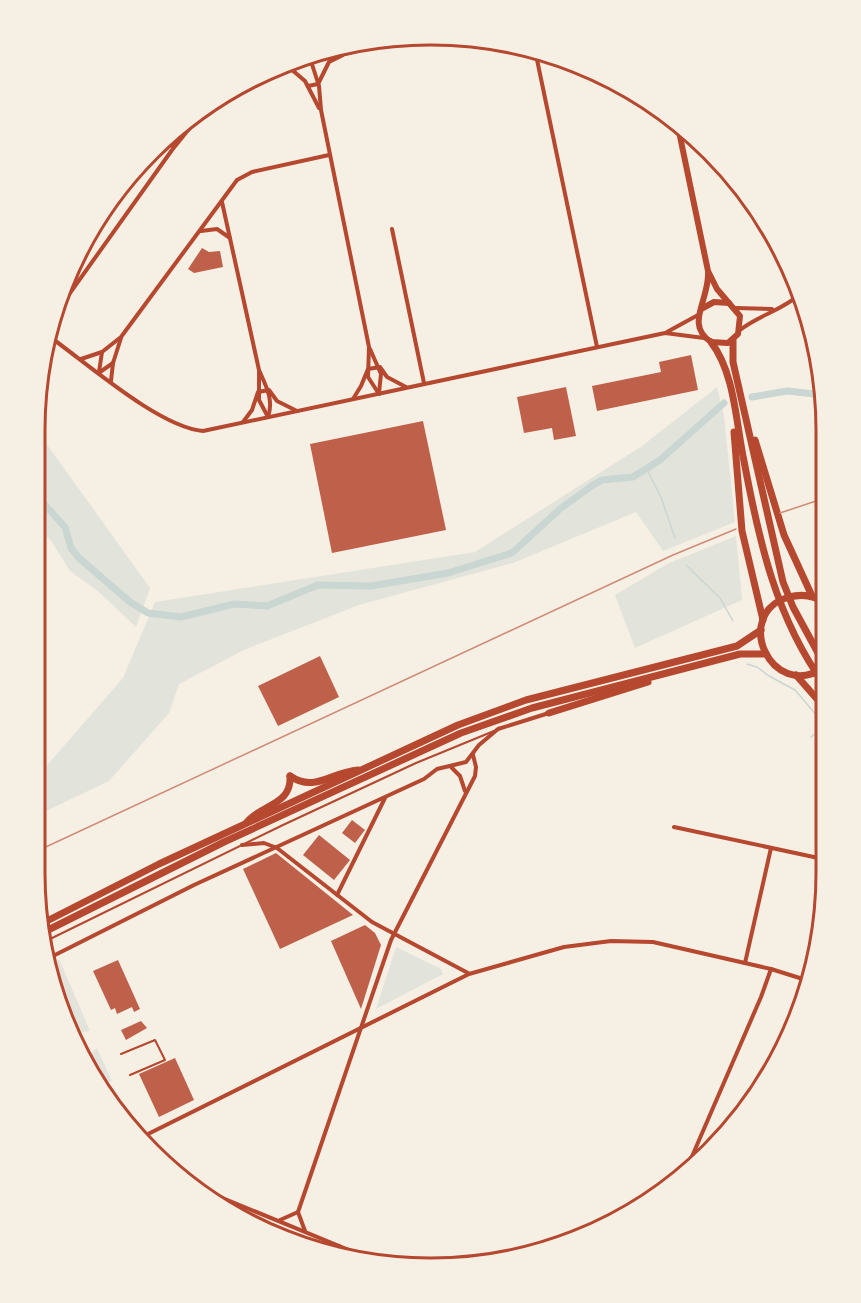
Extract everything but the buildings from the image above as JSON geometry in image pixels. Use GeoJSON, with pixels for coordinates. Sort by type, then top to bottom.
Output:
{"type":"FeatureCollection","features":[{"type":"Feature","properties":{"kind":"highway"},"geometry":{"type":"LineString","coordinates":[[708,340],[722,360],[759,536],[773,588],[783,614],[816,672]]}},
{"type":"Feature","properties":{"kind":"highway"},"geometry":{"type":"LineString","coordinates":[[734,340],[733,362],[783,582],[793,608],[816,650]]}},
{"type":"Feature","properties":{"kind":"highway"},"geometry":{"type":"LineString","coordinates":[[742,404],[784,535],[812,596]]}},
{"type":"Feature","properties":{"kind":"highway"},"geometry":{"type":"LineString","coordinates":[[733,406],[742,531],[763,620]]}},
{"type":"Feature","properties":{"kind":"highway"},"geometry":{"type":"LineString","coordinates":[[816,598],[797,595],[783,599],[771,608],[760,630],[765,654],[778,669],[796,675],[816,672]]}},
{"type":"Feature","properties":{"kind":"highway"},"geometry":{"type":"LineString","coordinates":[[48,921],[245,824],[488,713],[576,686],[737,646],[760,630]]}},
{"type":"Feature","properties":{"kind":"highway"},"geometry":{"type":"LineString","coordinates":[[49,929],[224,842],[460,733],[532,708],[740,654],[765,654]]}},
{"type":"Feature","properties":{"kind":"highway"},"geometry":{"type":"LineString","coordinates":[[549,713],[687,669]]}},
{"type":"Feature","properties":{"kind":"highway"},"geometry":{"type":"LineString","coordinates":[[796,675],[816,698]]}},
{"type":"Feature","properties":{"kind":"highway"},"geometry":{"type":"LineString","coordinates":[[245,824],[253,814],[284,798],[290,790],[290,776],[301,783],[313,783],[344,771],[363,769]]}},
{"type":"Feature","properties":{"kind":"main road"},"geometry":{"type":"LineString","coordinates":[[680,137],[708,271],[708,288],[703,308],[698,315],[698,325],[708,340],[722,344],[734,340],[740,330],[741,320],[736,308],[717,289],[708,271]]}},
{"type":"Feature","properties":{"kind":"main road"},"geometry":{"type":"LineString","coordinates":[[703,308],[714,302],[729,303]]}},
{"type":"Feature","properties":{"kind":"street"},"geometry":{"type":"LineString","coordinates":[[308,87],[318,84],[329,62],[343,55]]}},
{"type":"Feature","properties":{"kind":"street"},"geometry":{"type":"LineString","coordinates":[[537,60],[597,347]]}},
{"type":"Feature","properties":{"kind":"street"},"geometry":{"type":"LineString","coordinates":[[313,63],[369,347],[369,381],[379,394]]}},
{"type":"Feature","properties":{"kind":"street"},"geometry":{"type":"LineString","coordinates":[[294,70],[300,75],[321,110]]}},
{"type":"Feature","properties":{"kind":"street"},"geometry":{"type":"LineString","coordinates":[[71,292],[183,135]]}},
{"type":"Feature","properties":{"kind":"street"},"geometry":{"type":"LineString","coordinates":[[171,150],[175,142]]}},
{"type":"Feature","properties":{"kind":"street"},"geometry":{"type":"LineString","coordinates":[[80,359],[102,352],[121,337],[244,175],[329,155]]}},
{"type":"Feature","properties":{"kind":"street"},"geometry":{"type":"LineString","coordinates":[[222,201],[259,370],[268,390],[277,401],[298,411]]}},
{"type":"Feature","properties":{"kind":"street"},"geometry":{"type":"LineString","coordinates":[[392,229],[424,383]]}},
{"type":"Feature","properties":{"kind":"street"},"geometry":{"type":"LineString","coordinates":[[201,231],[217,230],[231,238]]}},
{"type":"Feature","properties":{"kind":"street"},"geometry":{"type":"LineString","coordinates":[[740,330],[753,320],[778,309],[793,299]]}},
{"type":"Feature","properties":{"kind":"street"},"geometry":{"type":"LineString","coordinates":[[736,308],[778,309]]}},
{"type":"Feature","properties":{"kind":"street"},"geometry":{"type":"LineString","coordinates":[[55,342],[165,420],[186,429],[203,431],[665,333],[698,315]]}},
{"type":"Feature","properties":{"kind":"street"},"geometry":{"type":"LineString","coordinates":[[665,333],[708,340]]}},
{"type":"Feature","properties":{"kind":"street"},"geometry":{"type":"LineString","coordinates":[[111,381],[113,363],[121,337]]}},
{"type":"Feature","properties":{"kind":"street"},"geometry":{"type":"LineString","coordinates":[[369,347],[387,377],[407,387]]}},
{"type":"Feature","properties":{"kind":"street"},"geometry":{"type":"LineString","coordinates":[[99,372],[102,352]]}},
{"type":"Feature","properties":{"kind":"street"},"geometry":{"type":"LineString","coordinates":[[99,372],[113,363]]}},
{"type":"Feature","properties":{"kind":"street"},"geometry":{"type":"LineString","coordinates":[[368,369],[380,367]]}},
{"type":"Feature","properties":{"kind":"street"},"geometry":{"type":"LineString","coordinates":[[379,394],[380,367]]}},
{"type":"Feature","properties":{"kind":"street"},"geometry":{"type":"LineString","coordinates":[[352,399],[362,386],[368,369]]}},
{"type":"Feature","properties":{"kind":"street"},"geometry":{"type":"LineString","coordinates":[[259,370],[260,404],[268,417]]}},
{"type":"Feature","properties":{"kind":"street"},"geometry":{"type":"LineString","coordinates":[[258,392],[268,390]]}},
{"type":"Feature","properties":{"kind":"street"},"geometry":{"type":"LineString","coordinates":[[268,390],[270,404],[268,417]]}},
{"type":"Feature","properties":{"kind":"street"},"geometry":{"type":"LineString","coordinates":[[243,422],[252,410],[258,392]]}},
{"type":"Feature","properties":{"kind":"street"},"geometry":{"type":"LineString","coordinates":[[54,956],[194,885],[424,779],[437,769],[466,762],[479,745],[498,729],[549,713]]}},
{"type":"Feature","properties":{"kind":"street"},"geometry":{"type":"LineString","coordinates":[[305,1231],[298,1212],[393,935],[477,771],[473,755]]}},
{"type":"Feature","properties":{"kind":"street"},"geometry":{"type":"LineString","coordinates":[[449,766],[460,776],[465,792]]}},
{"type":"Feature","properties":{"kind":"street"},"geometry":{"type":"LineString","coordinates":[[337,895],[385,797]]}},
{"type":"Feature","properties":{"kind":"street"},"geometry":{"type":"LineString","coordinates":[[674,827],[816,858]]}},
{"type":"Feature","properties":{"kind":"street"},"geometry":{"type":"LineString","coordinates":[[242,845],[264,843],[277,848],[372,922],[469,974]]}},
{"type":"Feature","properties":{"kind":"street"},"geometry":{"type":"LineString","coordinates":[[745,963],[771,848]]}},
{"type":"Feature","properties":{"kind":"street"},"geometry":{"type":"LineString","coordinates":[[148,1134],[469,974],[564,947],[611,941],[652,942],[771,969],[801,978]]}},
{"type":"Feature","properties":{"kind":"street"},"geometry":{"type":"LineString","coordinates":[[691,1156],[771,969]]}},
{"type":"Feature","properties":{"kind":"street"},"geometry":{"type":"LineString","coordinates":[[226,1199],[353,1250]]}},
{"type":"Feature","properties":{"kind":"street"},"geometry":{"type":"LineString","coordinates":[[279,1220],[298,1212]]}},
{"type":"Feature","properties":{"kind":"street"},"geometry":{"type":"LineString","coordinates":[[333,1246],[343,1246]]}},
{"type":"Feature","properties":{"kind":"lane"},"geometry":{"type":"LineString","coordinates":[[51,939],[416,763],[498,729]]}},
{"type":"Feature","properties":{"kind":"lane"},"geometry":{"type":"LineString","coordinates":[[121,1054],[155,1040],[165,1060],[130,1075]]}},
{"type":"Feature","properties":{"kind":"shaded area"},"geometry":{"type":"Polygon","coordinates":[[[717,387],[724,416],[735,522],[663,551],[636,512],[513,563],[359,605],[244,650],[179,684],[169,713],[109,781],[45,810],[45,768],[123,678],[155,602],[475,552],[642,446],[717,387]]]}},
{"type":"Feature","properties":{"kind":"shaded area"},"geometry":{"type":"Polygon","coordinates":[[[45,442],[150,588],[136,627],[98,591],[70,571],[50,539],[45,536],[45,442]]]}},
{"type":"Feature","properties":{"kind":"shaded area"},"geometry":{"type":"Polygon","coordinates":[[[736,536],[742,600],[635,648],[615,595],[669,563],[736,536]]]}},
{"type":"Feature","properties":{"kind":"shaded area"},"geometry":{"type":"Polygon","coordinates":[[[396,947],[441,969],[443,974],[376,1009],[396,947]]]}},
{"type":"Feature","properties":{"kind":"shaded area"},"geometry":{"type":"Polygon","coordinates":[[[59,959],[90,1031],[80,1033],[65,996],[55,961],[59,959]]]}},
{"type":"Feature","properties":{"kind":"shaded area"},"geometry":{"type":"Polygon","coordinates":[[[97,1048],[112,1081],[107,1082],[90,1053],[97,1048]]]}},
{"type":"Feature","properties":{"kind":"waterway"},"geometry":{"type":"LineString","coordinates":[[752,397],[787,391],[814,394]]}},
{"type":"Feature","properties":{"kind":"waterway"},"geometry":{"type":"LineString","coordinates":[[45,505],[65,527],[71,548],[79,558],[130,602],[148,613],[181,617],[234,604],[267,606],[318,585],[371,586],[448,573],[512,553],[560,509],[593,485],[602,480],[633,477],[660,460],[724,403]]}},
{"type":"Feature","properties":{"kind":"waterway"},"geometry":{"type":"LineString","coordinates":[[646,468],[661,497],[675,538]]}},
{"type":"Feature","properties":{"kind":"waterway"},"geometry":{"type":"LineString","coordinates":[[686,565],[720,598],[733,621]]}},
{"type":"Feature","properties":{"kind":"waterway"},"geometry":{"type":"LineString","coordinates":[[747,664],[757,667],[795,690],[816,715]]}},
{"type":"Feature","properties":{"kind":"waterway"},"geometry":{"type":"LineString","coordinates":[[811,737],[816,733]]}},
{"type":"Feature","properties":{"kind":"railway"},"geometry":{"type":"LineString","coordinates":[[780,513],[816,501]]}},
{"type":"Feature","properties":{"kind":"railway"},"geometry":{"type":"LineString","coordinates":[[45,847],[673,555],[736,529]]}}]}
